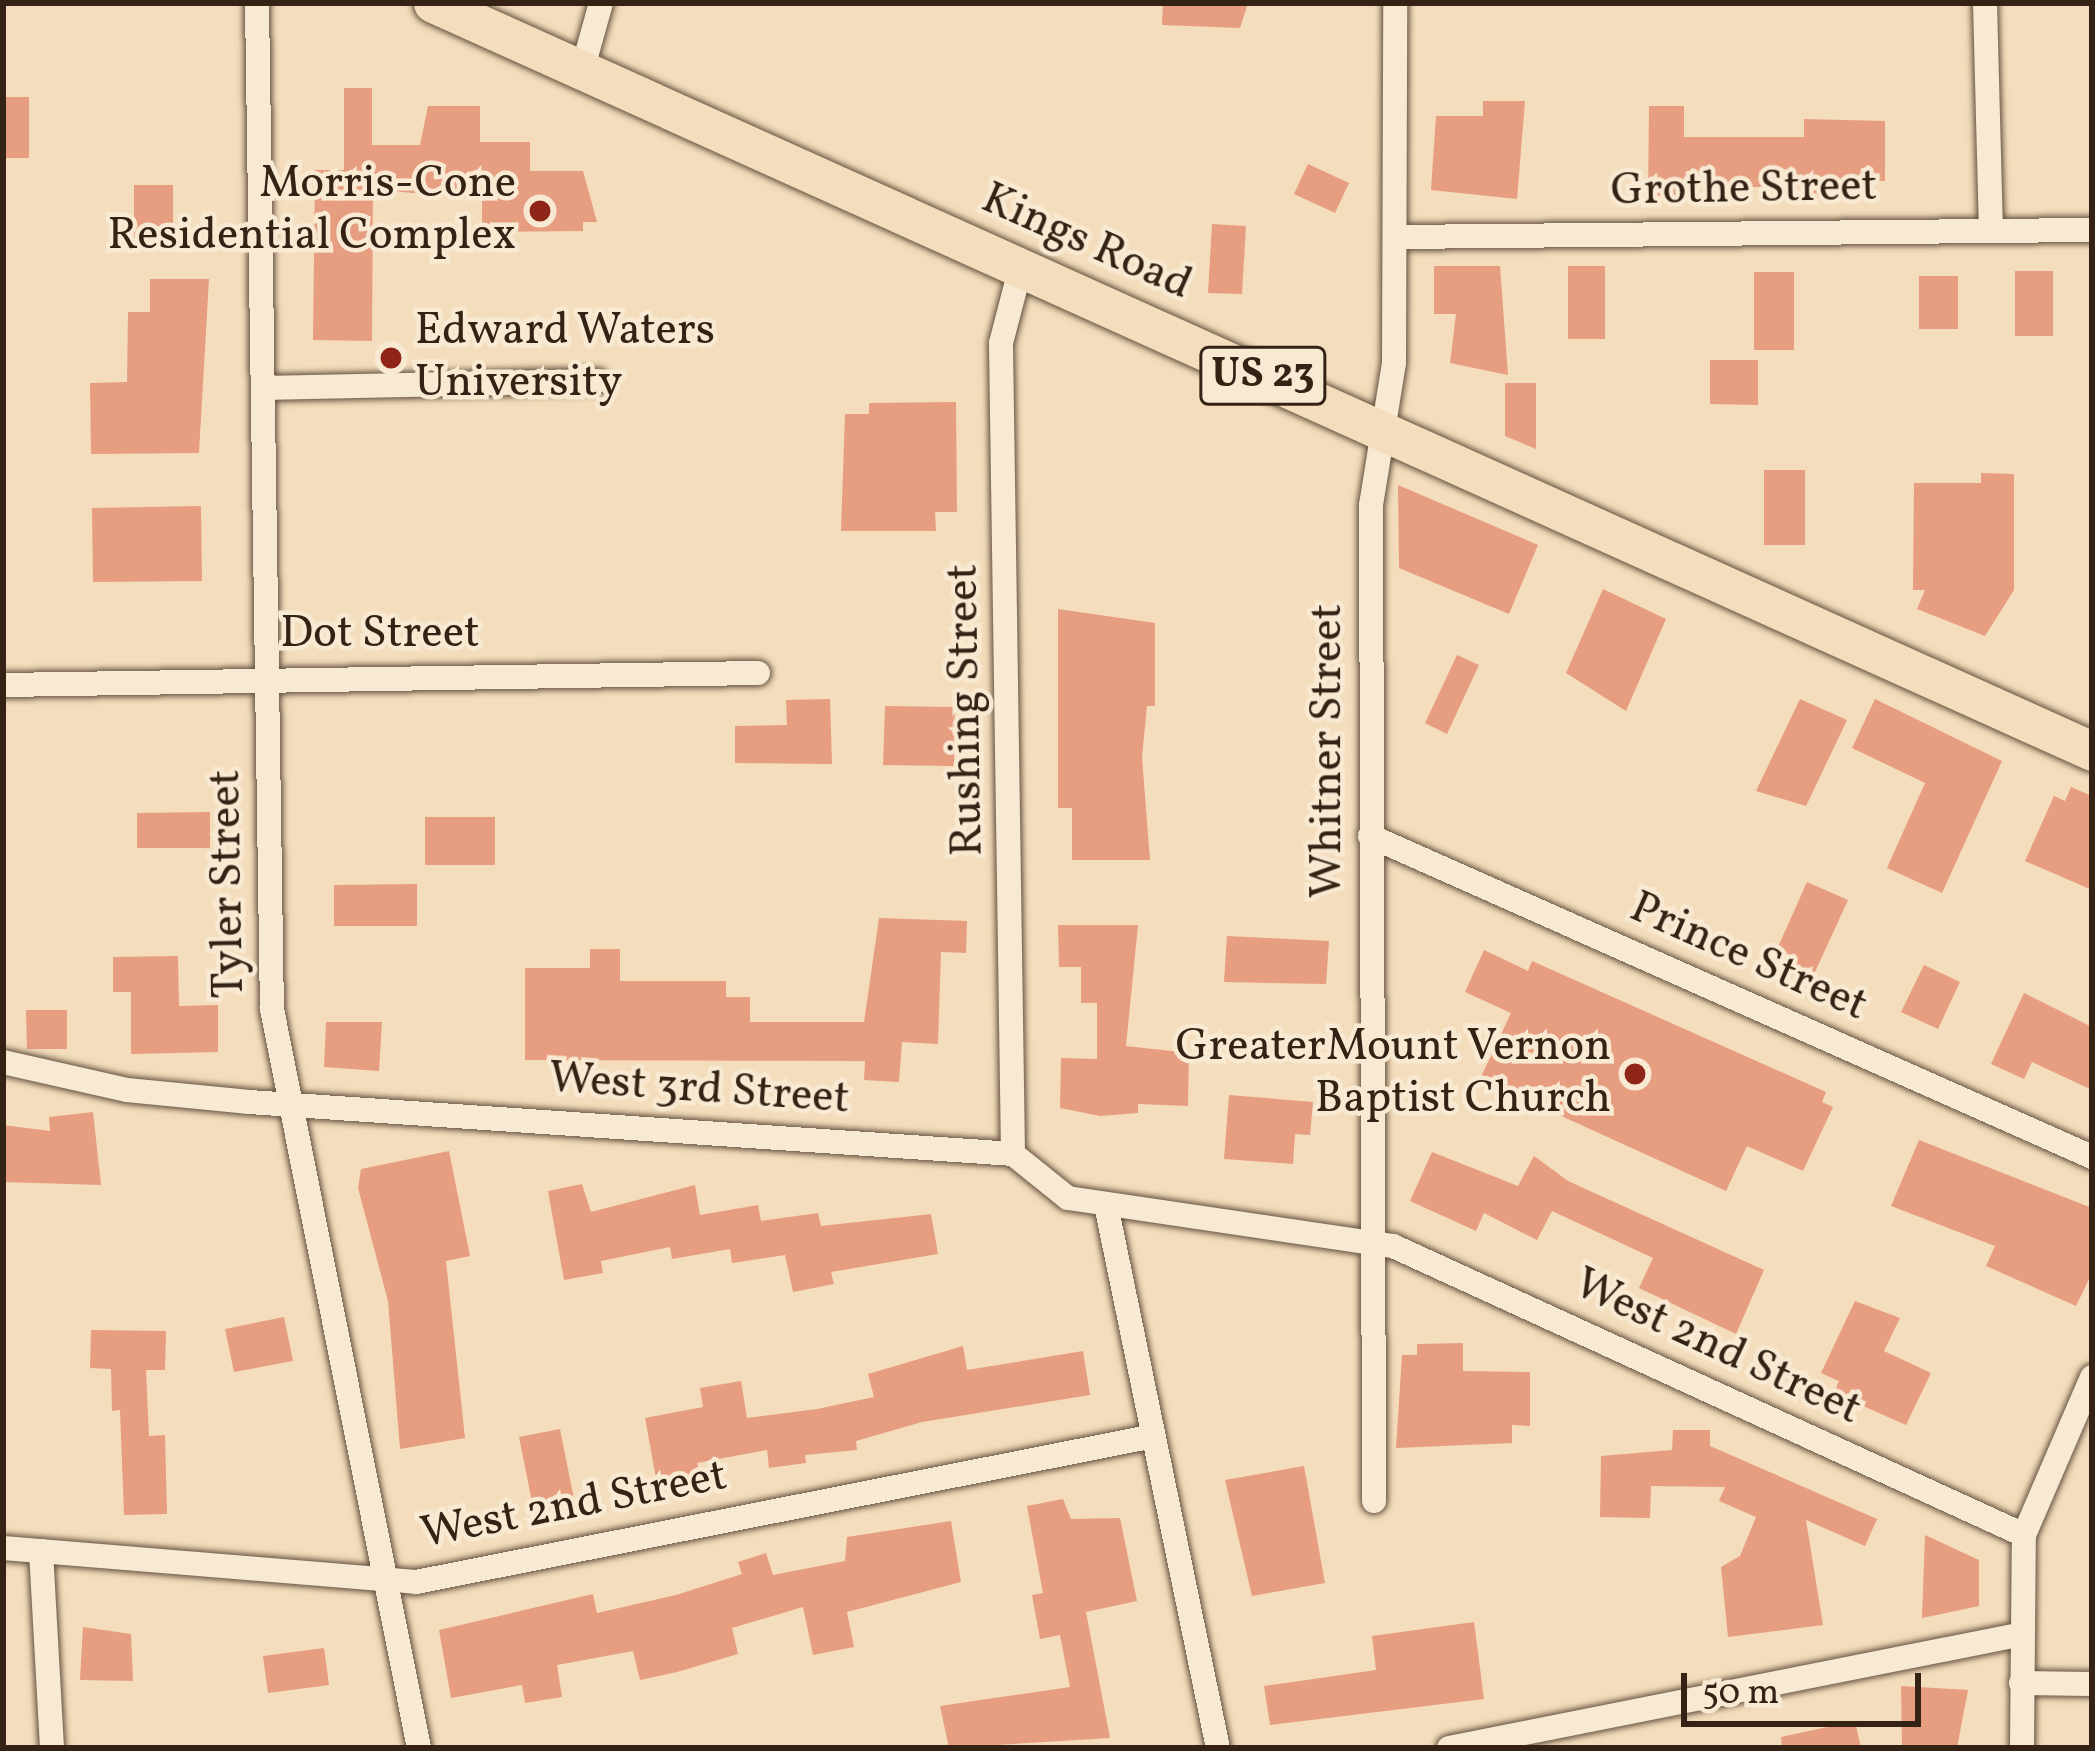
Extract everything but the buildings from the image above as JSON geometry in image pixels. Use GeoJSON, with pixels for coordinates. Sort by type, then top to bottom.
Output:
{"type":"FeatureCollection","features":[{"type":"Feature","properties":{"kind":"main road","name":"Kings Road"},"geometry":{"type":"LineString","coordinates":[[433,3],[2092,751]]}},
{"type":"Feature","properties":{"kind":"street","name":"Tyler Street"},"geometry":{"type":"LineString","coordinates":[[257,3],[272,1009],[419,1748]]}},
{"type":"Feature","properties":{"kind":"street"},"geometry":{"type":"LineString","coordinates":[[582,71],[601,3]]}},
{"type":"Feature","properties":{"kind":"street","name":"Whitner Street"},"geometry":{"type":"LineString","coordinates":[[1374,1501],[1371,506],[1383,431],[1397,237],[1395,3]]}},
{"type":"Feature","properties":{"kind":"street"},"geometry":{"type":"LineString","coordinates":[[1985,3],[1990,229]]}},
{"type":"Feature","properties":{"kind":"street","name":"Grothe Street"},"geometry":{"type":"LineString","coordinates":[[1397,237],[2092,230]]}},
{"type":"Feature","properties":{"kind":"street","name":"Rushing Street"},"geometry":{"type":"LineString","coordinates":[[1013,1154],[1001,343],[1021,266]]}},
{"type":"Feature","properties":{"kind":"street"},"geometry":{"type":"LineString","coordinates":[[263,388],[597,381]]}},
{"type":"Feature","properties":{"kind":"street","name":"Dot Street"},"geometry":{"type":"LineString","coordinates":[[3,685],[267,677],[758,673]]}},
{"type":"Feature","properties":{"kind":"street","name":"Prince Street"},"geometry":{"type":"LineString","coordinates":[[1370,836],[2092,1157]]}},
{"type":"Feature","properties":{"kind":"street","name":"West 3rd Street"},"geometry":{"type":"LineString","coordinates":[[3,1062],[127,1090],[1013,1154]]}},
{"type":"Feature","properties":{"kind":"street"},"geometry":{"type":"LineString","coordinates":[[1013,1154],[1067,1198],[1374,1239]]}},
{"type":"Feature","properties":{"kind":"street"},"geometry":{"type":"LineString","coordinates":[[1106,1205],[1218,1748]]}},
{"type":"Feature","properties":{"kind":"street","name":"West 2nd Street"},"geometry":{"type":"LineString","coordinates":[[1374,1239],[2024,1535]]}},
{"type":"Feature","properties":{"kind":"street"},"geometry":{"type":"LineString","coordinates":[[2022,1748],[2018,1635],[2024,1535],[2092,1377]]}},
{"type":"Feature","properties":{"kind":"street","name":"West 2nd Street"},"geometry":{"type":"LineString","coordinates":[[3,1548],[416,1582],[1154,1436]]}},
{"type":"Feature","properties":{"kind":"street"},"geometry":{"type":"LineString","coordinates":[[41,1551],[52,1748]]}},
{"type":"Feature","properties":{"kind":"street"},"geometry":{"type":"LineString","coordinates":[[1449,1748],[2018,1635]]}},
{"type":"Feature","properties":{"kind":"street"},"geometry":{"type":"LineString","coordinates":[[2021,1683],[2092,1684]]}},
{"type":"Feature","properties":{"kind":"place","name":"Morris-Cone Residential Complex"},"geometry":{"type":"Point","coordinates":[540,211]}},
{"type":"Feature","properties":{"kind":"place","name":"Edward Waters University"},"geometry":{"type":"Point","coordinates":[391,358]}},
{"type":"Feature","properties":{"kind":"place","name":"GreaterMount Vernon Baptist Church"},"geometry":{"type":"Point","coordinates":[1635,1074]}}]}
